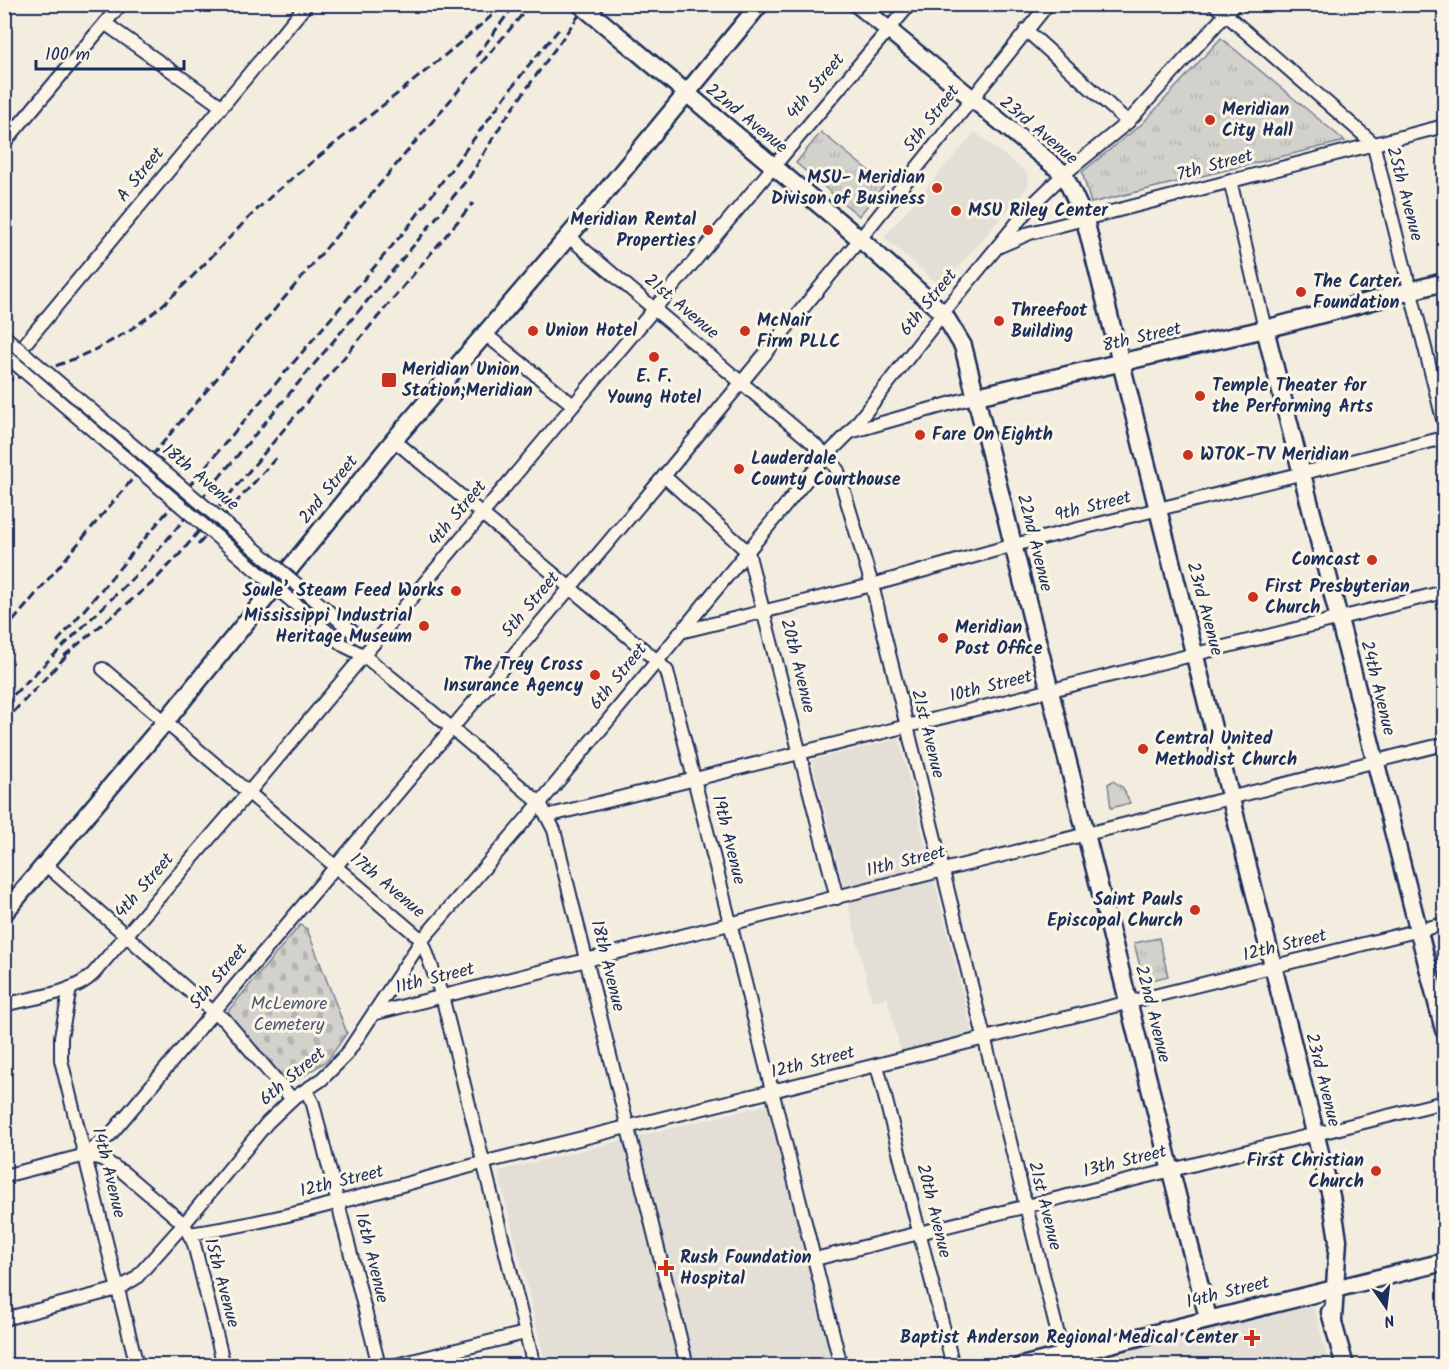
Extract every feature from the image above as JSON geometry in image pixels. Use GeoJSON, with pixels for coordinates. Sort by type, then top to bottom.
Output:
{"type":"FeatureCollection","features":[{"type":"Feature","properties":{"kind":"main road","name":"22nd Avenue"},"geometry":{"type":"LineString","coordinates":[[580,4],[860,239],[943,313],[963,346],[1208,1318]]}},
{"type":"Feature","properties":{"kind":"main road","name":"2nd Street"},"geometry":{"type":"LineString","coordinates":[[4,913],[165,722],[394,440],[569,237],[760,4]]}},
{"type":"Feature","properties":{"kind":"main road","name":"23rd Avenue"},"geometry":{"type":"LineString","coordinates":[[857,4],[970,100],[1064,174],[1085,220],[1196,654],[1336,1222],[1338,1264],[1334,1319]]}},
{"type":"Feature","properties":{"kind":"main road","name":"8th Street"},"geometry":{"type":"LineString","coordinates":[[977,396],[1265,329],[1444,282]]}},
{"type":"Feature","properties":{"kind":"main road","name":"24th Avenue"},"geometry":{"type":"LineString","coordinates":[[1265,329],[1444,1030]]}},
{"type":"Feature","properties":{"kind":"main road","name":"14th Street"},"geometry":{"type":"LineString","coordinates":[[1021,1365],[1311,1292],[1444,1262]]}},
{"type":"Feature","properties":{"kind":"main road","name":"23rd Avenue"},"geometry":{"type":"LineString","coordinates":[[1311,1292],[1326,1304],[1334,1319],[1345,1365]]}},
{"type":"Feature","properties":{"kind":"street"},"geometry":{"type":"LineString","coordinates":[[4,143],[121,4]]}},
{"type":"Feature","properties":{"kind":"street","name":"A Street"},"geometry":{"type":"LineString","coordinates":[[4,369],[306,4]]}},
{"type":"Feature","properties":{"kind":"street","name":"4th Street"},"geometry":{"type":"LineString","coordinates":[[4,1005],[85,982],[249,792],[653,307],[910,4]]}},
{"type":"Feature","properties":{"kind":"street","name":"5th Street"},"geometry":{"type":"LineString","coordinates":[[4,1176],[86,1155],[110,1135],[664,476],[741,380],[860,239],[1048,4]]}},
{"type":"Feature","properties":{"kind":"street","name":"25th Avenue"},"geometry":{"type":"LineString","coordinates":[[1214,4],[1373,144],[1444,423]]}},
{"type":"Feature","properties":{"kind":"street","name":"6th Street"},"geometry":{"type":"LineString","coordinates":[[4,1319],[118,1289],[136,1278],[187,1229],[267,1123],[292,1099],[335,1067],[376,1012],[422,940],[540,803],[826,455],[850,432],[1030,207],[1064,174],[1128,122],[1235,4]]}},
{"type":"Feature","properties":{"kind":"street"},"geometry":{"type":"LineString","coordinates":[[1440,4],[1444,9]]}},
{"type":"Feature","properties":{"kind":"street"},"geometry":{"type":"LineString","coordinates":[[106,24],[221,106]]}},
{"type":"Feature","properties":{"kind":"street"},"geometry":{"type":"LineString","coordinates":[[1026,30],[1128,122]]}},
{"type":"Feature","properties":{"kind":"street","name":"7th Street"},"geometry":{"type":"LineString","coordinates":[[998,248],[1030,232],[1085,220],[1230,180],[1444,127]]}},
{"type":"Feature","properties":{"kind":"street","name":"24th Avenue"},"geometry":{"type":"LineString","coordinates":[[1230,180],[1265,329]]}},
{"type":"Feature","properties":{"kind":"street","name":"21st Avenue"},"geometry":{"type":"LineString","coordinates":[[569,237],[741,380],[826,455],[838,471],[872,585],[1063,1355]]}},
{"type":"Feature","properties":{"kind":"street"},"geometry":{"type":"LineString","coordinates":[[485,334],[572,404]]}},
{"type":"Feature","properties":{"kind":"street","name":"18th Avenue"},"geometry":{"type":"LineString","coordinates":[[4,336],[354,633],[363,655]]}},
{"type":"Feature","properties":{"kind":"street","name":"18th Avenue"},"geometry":{"type":"LineString","coordinates":[[4,354],[343,645],[363,655],[452,727],[540,803],[554,830],[687,1365]]}},
{"type":"Feature","properties":{"kind":"street","name":"8th Street"},"geometry":{"type":"LineString","coordinates":[[850,432],[977,396]]}},
{"type":"Feature","properties":{"kind":"street","name":"9th Street"},"geometry":{"type":"LineString","coordinates":[[680,632],[872,585],[1014,545],[1444,438]]}},
{"type":"Feature","properties":{"kind":"street","name":"19th Avenue"},"geometry":{"type":"LineString","coordinates":[[394,440],[570,586],[667,671],[841,1365]]}},
{"type":"Feature","properties":{"kind":"street"},"geometry":{"type":"LineString","coordinates":[[664,476],[748,552]]}},
{"type":"Feature","properties":{"kind":"street","name":"20th Avenue"},"geometry":{"type":"LineString","coordinates":[[748,552],[837,898]]}},
{"type":"Feature","properties":{"kind":"street","name":"10th Street"},"geometry":{"type":"LineString","coordinates":[[547,816],[1444,592]]}},
{"type":"Feature","properties":{"kind":"street","name":"17th Avenue"},"geometry":{"type":"LineString","coordinates":[[103,669],[422,940],[442,996],[534,1365]]}},
{"type":"Feature","properties":{"kind":"street","name":"11th Street"},"geometry":{"type":"LineString","coordinates":[[376,1012],[731,925],[1444,744]]}},
{"type":"Feature","properties":{"kind":"street"},"geometry":{"type":"LineString","coordinates":[[46,865],[213,1012],[225,1020],[292,1099]]}},
{"type":"Feature","properties":{"kind":"street","name":"12th Street"},"geometry":{"type":"LineString","coordinates":[[187,1229],[339,1202],[482,1163],[1444,924]]}},
{"type":"Feature","properties":{"kind":"street","name":"14th Avenue"},"geometry":{"type":"LineString","coordinates":[[70,988],[61,1037],[61,1059],[136,1365]]}},
{"type":"Feature","properties":{"kind":"street","name":"20th Avenue"},"geometry":{"type":"LineString","coordinates":[[877,1065],[954,1365]]}},
{"type":"Feature","properties":{"kind":"street","name":"16th Avenue"},"geometry":{"type":"LineString","coordinates":[[306,1090],[313,1104],[379,1365]]}},
{"type":"Feature","properties":{"kind":"street","name":"13th Street"},"geometry":{"type":"LineString","coordinates":[[815,1259],[1444,1102]]}},
{"type":"Feature","properties":{"kind":"street","name":"15th Avenue"},"geometry":{"type":"LineString","coordinates":[[86,1155],[102,1159],[118,1169],[187,1229],[224,1365]]}},
{"type":"Feature","properties":{"kind":"street"},"geometry":{"type":"LineString","coordinates":[[392,1365],[525,1333]]}},
{"type":"Feature","properties":{"kind":"shaded area","name":"MSU Riley Center"},"geometry":{"type":"Polygon","coordinates":[[[975,132],[1028,174],[1029,186],[941,287],[884,237],[975,132]]]}},
{"type":"Feature","properties":{"kind":"shaded area"},"geometry":{"type":"Polygon","coordinates":[[[899,739],[973,1035],[901,1052],[887,998],[872,1001],[812,760],[899,739]]]}},
{"type":"Feature","properties":{"kind":"shaded area","name":"Rush Foundation Hospital"},"geometry":{"type":"Polygon","coordinates":[[[769,1104],[834,1365],[546,1365],[498,1171],[769,1104]]]}},
{"type":"Feature","properties":{"kind":"shaded area","name":"Baptist Anderson Regional Medical Center"},"geometry":{"type":"Polygon","coordinates":[[[1308,1305],[1315,1310],[1329,1365],[1075,1365],[1308,1305]]]}},
{"type":"Feature","properties":{"kind":"green space"},"geometry":{"type":"Polygon","coordinates":[[[1221,38],[1345,141],[1091,203],[1082,172],[1143,123],[1221,38]]]}},
{"type":"Feature","properties":{"kind":"green space"},"geometry":{"type":"Polygon","coordinates":[[[821,132],[885,184],[859,216],[796,163],[821,132]]]}},
{"type":"Feature","properties":{"kind":"green space"},"geometry":{"type":"Polygon","coordinates":[[[1113,781],[1123,788],[1130,803],[1111,808],[1108,784],[1113,781]]]}},
{"type":"Feature","properties":{"kind":"green space","name":"McLemore Cemetery"},"geometry":{"type":"Polygon","coordinates":[[[300,925],[307,929],[347,1033],[328,1060],[288,1086],[245,1036],[228,1011],[300,925]]]}},
{"type":"Feature","properties":{"kind":"green space"},"geometry":{"type":"Polygon","coordinates":[[[1159,938],[1168,976],[1144,982],[1134,943],[1159,938]]]}},
{"type":"Feature","properties":{"kind":"railway"},"geometry":{"type":"LineString","coordinates":[[4,381],[25,376],[86,354],[142,321],[191,278],[283,186],[505,4]]}},
{"type":"Feature","properties":{"kind":"railway"},"geometry":{"type":"LineString","coordinates":[[476,57],[515,4]]}},
{"type":"Feature","properties":{"kind":"railway"},"geometry":{"type":"LineString","coordinates":[[4,632],[531,4]]}},
{"type":"Feature","properties":{"kind":"railway"},"geometry":{"type":"LineString","coordinates":[[4,704],[144,567],[419,239],[470,176],[503,122],[587,4]]}},
{"type":"Feature","properties":{"kind":"railway"},"geometry":{"type":"LineString","coordinates":[[57,642],[409,226],[528,66],[561,27]]}},
{"type":"Feature","properties":{"kind":"railway"},"geometry":{"type":"LineString","coordinates":[[64,656],[152,583],[179,555],[473,203]]}},
{"type":"Feature","properties":{"kind":"railway"},"geometry":{"type":"LineString","coordinates":[[198,545],[276,458]]}},
{"type":"Feature","properties":{"kind":"railway"},"geometry":{"type":"LineString","coordinates":[[4,722],[70,652]]}},
{"type":"Feature","properties":{"kind":"place","name":"Meridian City Hall"},"geometry":{"type":"Point","coordinates":[1210,120]}},
{"type":"Feature","properties":{"kind":"place","name":"MSU- Meridian Divison of Business"},"geometry":{"type":"Point","coordinates":[937,188]}},
{"type":"Feature","properties":{"kind":"place","name":"MSU Riley Center"},"geometry":{"type":"Point","coordinates":[956,211]}},
{"type":"Feature","properties":{"kind":"place","name":"Meridian Rental Properties"},"geometry":{"type":"Point","coordinates":[708,230]}},
{"type":"Feature","properties":{"kind":"place","name":"The Carter Foundation"},"geometry":{"type":"Point","coordinates":[1301,292]}},
{"type":"Feature","properties":{"kind":"place","name":"Threefoot Building"},"geometry":{"type":"Point","coordinates":[999,321]}},
{"type":"Feature","properties":{"kind":"place","name":"Union Hotel"},"geometry":{"type":"Point","coordinates":[533,331]}},
{"type":"Feature","properties":{"kind":"place","name":"McNair Firm PLLC"},"geometry":{"type":"Point","coordinates":[745,331]}},
{"type":"Feature","properties":{"kind":"place","name":"E. F. Young Hotel"},"geometry":{"type":"Point","coordinates":[654,357]}},
{"type":"Feature","properties":{"kind":"place","name":"Meridian Union Station;Meridian"},"geometry":{"type":"Point","coordinates":[389,380]}},
{"type":"Feature","properties":{"kind":"place","name":"Temple Theater for the Performing Arts"},"geometry":{"type":"Point","coordinates":[1200,396]}},
{"type":"Feature","properties":{"kind":"place","name":"Fare On Eighth"},"geometry":{"type":"Point","coordinates":[920,435]}},
{"type":"Feature","properties":{"kind":"place","name":"WTOK-TV Meridian"},"geometry":{"type":"Point","coordinates":[1188,455]}},
{"type":"Feature","properties":{"kind":"place","name":"Lauderdale County Courthouse"},"geometry":{"type":"Point","coordinates":[739,469]}},
{"type":"Feature","properties":{"kind":"place","name":"Comcast"},"geometry":{"type":"Point","coordinates":[1372,560]}},
{"type":"Feature","properties":{"kind":"place","name":"Soule’ Steam Feed Works"},"geometry":{"type":"Point","coordinates":[456,591]}},
{"type":"Feature","properties":{"kind":"place","name":"First Presbyterian Church"},"geometry":{"type":"Point","coordinates":[1253,597]}},
{"type":"Feature","properties":{"kind":"place","name":"Mississippi Industrial Heritage Museum"},"geometry":{"type":"Point","coordinates":[424,626]}},
{"type":"Feature","properties":{"kind":"place","name":"Meridian Post Office"},"geometry":{"type":"Point","coordinates":[943,638]}},
{"type":"Feature","properties":{"kind":"place","name":"The Trey Cross Insurance Agency"},"geometry":{"type":"Point","coordinates":[595,675]}},
{"type":"Feature","properties":{"kind":"place","name":"Central United Methodist Church"},"geometry":{"type":"Point","coordinates":[1143,749]}},
{"type":"Feature","properties":{"kind":"place","name":"Saint Pauls Episcopal Church"},"geometry":{"type":"Point","coordinates":[1195,910]}},
{"type":"Feature","properties":{"kind":"place","name":"First Christian Church"},"geometry":{"type":"Point","coordinates":[1376,1171]}},
{"type":"Feature","properties":{"kind":"place","name":"Rush Foundation Hospital"},"geometry":{"type":"Point","coordinates":[666,1268]}},
{"type":"Feature","properties":{"kind":"place","name":"Baptist Anderson Regional Medical Center"},"geometry":{"type":"Point","coordinates":[1252,1338]}}]}
